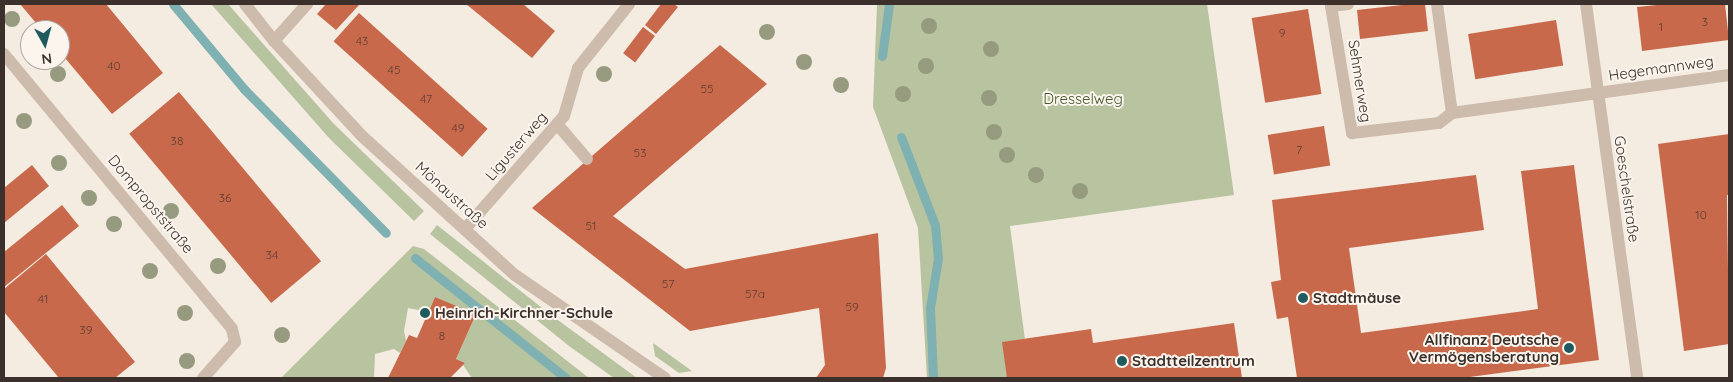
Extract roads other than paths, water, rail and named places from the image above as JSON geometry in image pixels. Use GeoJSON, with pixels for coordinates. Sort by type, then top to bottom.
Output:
{"type":"FeatureCollection","features":[{"type":"Feature","properties":{"kind":"street","name":"Mönaustraße"},"geometry":{"type":"LineString","coordinates":[[245,4],[274,41],[362,136],[515,274],[665,378]]}},
{"type":"Feature","properties":{"kind":"street"},"geometry":{"type":"LineString","coordinates":[[274,41],[307,4]]}},
{"type":"Feature","properties":{"kind":"street","name":"Ligusterweg"},"geometry":{"type":"LineString","coordinates":[[465,229],[564,116],[578,68],[627,4]]}},
{"type":"Feature","properties":{"kind":"street","name":"Sehmerweg"},"geometry":{"type":"LineString","coordinates":[[1348,4],[1331,6],[1352,133],[1439,123],[1452,113],[1598,94]]}},
{"type":"Feature","properties":{"kind":"street"},"geometry":{"type":"LineString","coordinates":[[1437,4],[1452,113]]}},
{"type":"Feature","properties":{"kind":"street","name":"Goeschelstraße"},"geometry":{"type":"LineString","coordinates":[[1586,4],[1637,378]]}},
{"type":"Feature","properties":{"kind":"street","name":"Dompropststraße"},"geometry":{"type":"LineString","coordinates":[[4,54],[232,329],[235,342],[203,378]]}},
{"type":"Feature","properties":{"kind":"street","name":"Hegemannweg"},"geometry":{"type":"LineString","coordinates":[[1598,94],[1729,75]]}},
{"type":"Feature","properties":{"kind":"street"},"geometry":{"type":"LineString","coordinates":[[556,124],[587,159]]}},
{"type":"Feature","properties":{"kind":"waterway"},"geometry":{"type":"LineString","coordinates":[[173,4],[244,89],[386,233]]}},
{"type":"Feature","properties":{"kind":"waterway"},"geometry":{"type":"LineString","coordinates":[[882,56],[889,4]]}},
{"type":"Feature","properties":{"kind":"waterway"},"geometry":{"type":"LineString","coordinates":[[901,137],[935,225],[938,258],[930,308],[933,378]]}},
{"type":"Feature","properties":{"kind":"waterway"},"geometry":{"type":"LineString","coordinates":[[415,258],[566,378]]}},
{"type":"Feature","properties":{"kind":"place","name":"Stadtmäuse"},"geometry":{"type":"Point","coordinates":[1303,298]}},
{"type":"Feature","properties":{"kind":"place","name":"Heinrich-Kirchner-Schule"},"geometry":{"type":"Point","coordinates":[425,313]}},
{"type":"Feature","properties":{"kind":"place","name":"Allfinanz Deutsche Vermögensberatung"},"geometry":{"type":"Point","coordinates":[1569,348]}},
{"type":"Feature","properties":{"kind":"place","name":"Stadtteilzentrum"},"geometry":{"type":"Point","coordinates":[1122,361]}},
{"type":"Feature","properties":{"kind":"park label","name":"Dresselweg"},"geometry":{"type":"Point","coordinates":[1083,99]}}]}
